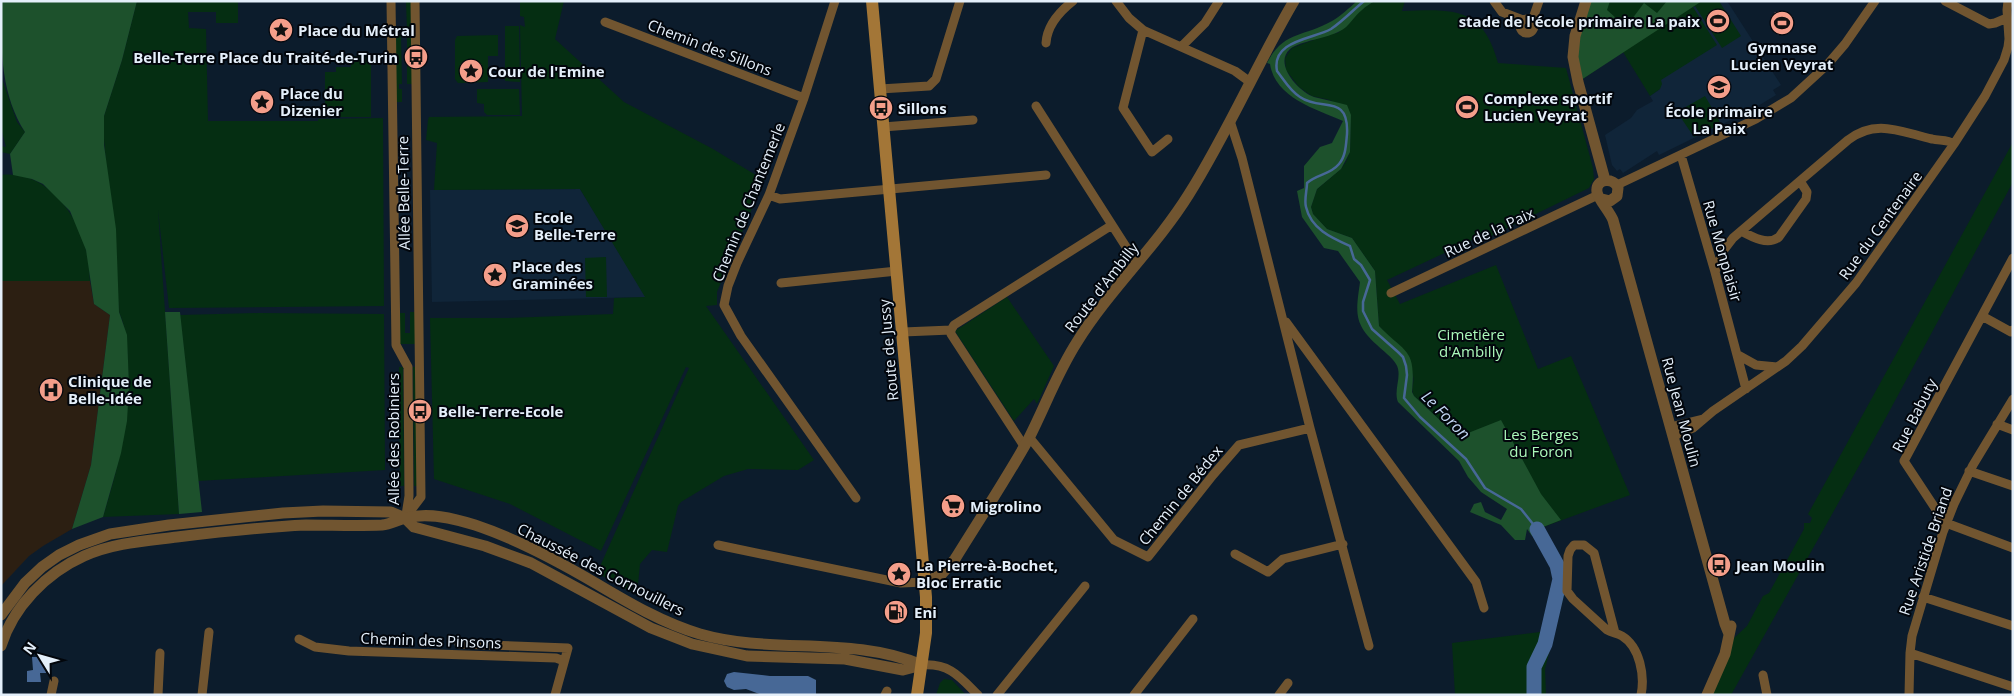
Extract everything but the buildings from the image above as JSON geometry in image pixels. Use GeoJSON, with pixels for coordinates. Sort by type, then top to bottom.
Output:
{"type":"FeatureCollection","features":[{"type":"Feature","properties":{"kind":"main road","name":"Route de Jussy"},"geometry":{"type":"LineString","coordinates":[[872,1],[925,582],[926,633],[918,695]]}},
{"type":"Feature","properties":{"kind":"street","name":"Allée Belle-Terre"},"geometry":{"type":"LineString","coordinates":[[391,1],[396,345]]}},
{"type":"Feature","properties":{"kind":"street","name":"Allée Belle-Terre"},"geometry":{"type":"LineString","coordinates":[[415,1],[420,384]]}},
{"type":"Feature","properties":{"kind":"street","name":"Chemin de Chantemerle"},"geometry":{"type":"LineString","coordinates":[[835,1],[804,98],[769,195],[737,263],[728,286],[724,305],[742,336],[856,498]]}},
{"type":"Feature","properties":{"kind":"street"},"geometry":{"type":"LineString","coordinates":[[880,89],[929,86],[936,79],[960,1]]}},
{"type":"Feature","properties":{"kind":"street"},"geometry":{"type":"LineString","coordinates":[[1046,43],[1047,32],[1062,10],[1073,1]]}},
{"type":"Feature","properties":{"kind":"street"},"geometry":{"type":"LineString","coordinates":[[1116,1],[1129,18],[1143,30],[1235,71],[1250,82]]}},
{"type":"Feature","properties":{"kind":"street"},"geometry":{"type":"LineString","coordinates":[[1182,46],[1205,23],[1219,1]]}},
{"type":"Feature","properties":{"kind":"street","name":"Route d'Ambilly"},"geometry":{"type":"LineString","coordinates":[[925,582],[941,575],[955,560],[1027,441],[1076,342],[1109,296],[1185,201],[1294,1]]}},
{"type":"Feature","properties":{"kind":"street"},"geometry":{"type":"LineString","coordinates":[[1494,1],[1502,12],[1528,21],[1539,1]]}},
{"type":"Feature","properties":{"kind":"street"},"geometry":{"type":"LineString","coordinates":[[1586,1],[1575,36],[1573,57],[1605,180]]}},
{"type":"Feature","properties":{"kind":"street"},"geometry":{"type":"LineString","coordinates":[[1617,185],[1756,119],[1783,104],[1823,70],[1845,44],[1875,1]]}},
{"type":"Feature","properties":{"kind":"street"},"geometry":{"type":"LineString","coordinates":[[1945,1],[1989,24],[1995,24],[2007,18]]}},
{"type":"Feature","properties":{"kind":"street","name":"Rue du Centenaire"},"geometry":{"type":"LineString","coordinates":[[1675,430],[1691,430],[1703,418],[1777,367],[1802,346],[1856,283],[1980,106],[2004,60],[2009,38],[2008,1]]}},
{"type":"Feature","properties":{"kind":"street","name":"Chemin des Sillons"},"geometry":{"type":"LineString","coordinates":[[605,22],[804,98]]}},
{"type":"Feature","properties":{"kind":"street"},"geometry":{"type":"LineString","coordinates":[[1143,30],[1123,108],[1152,152],[1168,138]]}},
{"type":"Feature","properties":{"kind":"street"},"geometry":{"type":"LineString","coordinates":[[1036,106],[1136,264]]}},
{"type":"Feature","properties":{"kind":"street"},"geometry":{"type":"LineString","coordinates":[[883,127],[973,120]]}},
{"type":"Feature","properties":{"kind":"street"},"geometry":{"type":"LineString","coordinates":[[1230,120],[1242,158],[1310,428],[1369,646]]}},
{"type":"Feature","properties":{"kind":"street"},"geometry":{"type":"LineString","coordinates":[[1715,272],[1728,244],[1741,231],[1848,140],[1867,129],[1885,128],[1936,140],[1948,140],[1954,144]]}},
{"type":"Feature","properties":{"kind":"street","name":"Rue Monplaisir"},"geometry":{"type":"LineString","coordinates":[[1680,155],[1715,272],[1746,389]]}},
{"type":"Feature","properties":{"kind":"street"},"geometry":{"type":"LineString","coordinates":[[769,195],[777,199],[1046,175]]}},
{"type":"Feature","properties":{"kind":"street"},"geometry":{"type":"LineString","coordinates":[[1605,180],[1612,181],[1617,185],[1618,192],[1616,198],[1610,201],[1600,197],[1598,186],[1605,180]]}},
{"type":"Feature","properties":{"kind":"street"},"geometry":{"type":"LineString","coordinates":[[1741,231],[1752,238],[1766,241],[1774,241],[1779,237],[1806,199],[1807,192],[1800,181]]}},
{"type":"Feature","properties":{"kind":"street","name":"Rue de la Paix"},"geometry":{"type":"LineString","coordinates":[[1391,293],[1600,197]]}},
{"type":"Feature","properties":{"kind":"street","name":"Rue Jean Moulin"},"geometry":{"type":"LineString","coordinates":[[1600,197],[1613,220],[1730,620],[1725,654],[1707,695]]}},
{"type":"Feature","properties":{"kind":"street","name":"Rue Jean Moulin"},"geometry":{"type":"LineString","coordinates":[[1616,198],[1619,219],[1675,430]]}},
{"type":"Feature","properties":{"kind":"street"},"geometry":{"type":"LineString","coordinates":[[951,330],[954,325],[1112,225]]}},
{"type":"Feature","properties":{"kind":"street","name":"Rue Babuty"},"geometry":{"type":"LineString","coordinates":[[1947,521],[1939,514],[1904,461],[2013,258]]}},
{"type":"Feature","properties":{"kind":"street"},"geometry":{"type":"LineString","coordinates":[[781,283],[897,271]]}},
{"type":"Feature","properties":{"kind":"street"},"geometry":{"type":"LineString","coordinates":[[1982,316],[2011,332],[2013,330]]}},
{"type":"Feature","properties":{"kind":"street"},"geometry":{"type":"LineString","coordinates":[[1283,318],[1476,582],[1484,608]]}},
{"type":"Feature","properties":{"kind":"street"},"geometry":{"type":"LineString","coordinates":[[903,332],[951,330]]}},
{"type":"Feature","properties":{"kind":"street"},"geometry":{"type":"LineString","coordinates":[[951,330],[962,351],[1027,441]]}},
{"type":"Feature","properties":{"kind":"street","name":"Allée des Robiniers"},"geometry":{"type":"LineString","coordinates":[[396,345],[408,367],[409,489],[405,518]]}},
{"type":"Feature","properties":{"kind":"street"},"geometry":{"type":"LineString","coordinates":[[1738,355],[1756,365],[1777,367]]}},
{"type":"Feature","properties":{"kind":"street","name":"Allée des Robiniers"},"geometry":{"type":"LineString","coordinates":[[405,518],[422,497],[420,384]]}},
{"type":"Feature","properties":{"kind":"street","name":"Rue Aristide Briand"},"geometry":{"type":"LineString","coordinates":[[1909,695],[1910,653],[1914,627],[1947,521],[1969,471],[2013,399]]}},
{"type":"Feature","properties":{"kind":"street"},"geometry":{"type":"LineString","coordinates":[[1997,424],[2013,430]]}},
{"type":"Feature","properties":{"kind":"street","name":"Chemin de Bédex"},"geometry":{"type":"LineString","coordinates":[[1027,441],[1114,540],[1148,558],[1213,475],[1240,445],[1310,428]]}},
{"type":"Feature","properties":{"kind":"street"},"geometry":{"type":"LineString","coordinates":[[1969,471],[2013,486]]}},
{"type":"Feature","properties":{"kind":"street","name":"Chaussée des Cornouillers"},"geometry":{"type":"LineString","coordinates":[[1,615],[25,583],[48,563],[79,545],[110,534],[170,525],[283,513],[323,511],[391,512],[405,518],[414,527],[485,546],[531,563],[651,628],[692,644],[747,656],[846,659],[904,670],[922,665]]}},
{"type":"Feature","properties":{"kind":"street","name":"Chaussée des Cornouillers"},"geometry":{"type":"LineString","coordinates":[[1,646],[21,607],[47,579],[83,556],[108,548],[139,541],[187,536],[280,527],[385,525],[405,518],[434,516],[475,525],[500,534],[532,549],[662,619],[700,634],[743,642],[868,650],[907,658],[922,665]]}},
{"type":"Feature","properties":{"kind":"street"},"geometry":{"type":"LineString","coordinates":[[1947,521],[2013,548]]}},
{"type":"Feature","properties":{"kind":"street"},"geometry":{"type":"LineString","coordinates":[[1235,554],[1268,572],[1283,559],[1342,544]]}},
{"type":"Feature","properties":{"kind":"street"},"geometry":{"type":"LineString","coordinates":[[718,545],[901,583],[925,582]]}},
{"type":"Feature","properties":{"kind":"street"},"geometry":{"type":"LineString","coordinates":[[1615,633],[1593,552],[1584,546],[1574,545],[1568,556],[1567,592],[1607,630],[1615,633],[1620,634],[1628,641],[1638,657],[1642,675],[1641,695]]}},
{"type":"Feature","properties":{"kind":"street"},"geometry":{"type":"LineString","coordinates":[[996,695],[1085,586]]}},
{"type":"Feature","properties":{"kind":"street"},"geometry":{"type":"LineString","coordinates":[[1923,597],[2013,626]]}},
{"type":"Feature","properties":{"kind":"street"},"geometry":{"type":"LineString","coordinates":[[1134,695],[1193,619]]}},
{"type":"Feature","properties":{"kind":"street"},"geometry":{"type":"LineString","coordinates":[[202,695],[209,632]]}},
{"type":"Feature","properties":{"kind":"street","name":"Chemin des Pinsons"},"geometry":{"type":"LineString","coordinates":[[299,639],[315,646],[349,652],[556,658],[564,661]]}},
{"type":"Feature","properties":{"kind":"street"},"geometry":{"type":"LineString","coordinates":[[459,644],[568,648],[555,695]]}},
{"type":"Feature","properties":{"kind":"street"},"geometry":{"type":"LineString","coordinates":[[158,695],[160,653]]}},
{"type":"Feature","properties":{"kind":"street"},"geometry":{"type":"LineString","coordinates":[[1910,653],[2013,687]]}},
{"type":"Feature","properties":{"kind":"street"},"geometry":{"type":"LineString","coordinates":[[922,665],[939,665],[950,668],[978,695]]}},
{"type":"Feature","properties":{"kind":"street"},"geometry":{"type":"LineString","coordinates":[[1764,676],[1767,695]]}},
{"type":"Feature","properties":{"kind":"street"},"geometry":{"type":"LineString","coordinates":[[51,695],[54,681]]}},
{"type":"Feature","properties":{"kind":"street"},"geometry":{"type":"LineString","coordinates":[[1279,695],[1288,683]]}},
{"type":"Feature","properties":{"kind":"shaded area","name":"École primaire La Paix"},"geometry":{"type":"Polygon","coordinates":[[[1702,1],[1726,1],[1729,4],[1781,85],[1773,90],[1776,95],[1753,109],[1659,155],[1657,151],[1623,173],[1620,169],[1617,171],[1612,165],[1605,135],[1631,118],[1637,110],[1653,101],[1650,96],[1660,89],[1660,80],[1693,7],[1702,1]]]}},
{"type":"Feature","properties":{"kind":"shaded area","name":"Ecole Belle-Terre"},"geometry":{"type":"Polygon","coordinates":[[[580,189],[646,297],[432,302],[430,190],[580,189]]]}},
{"type":"Feature","properties":{"kind":"shaded area","name":"Clinique de Belle-Idée"},"geometry":{"type":"Polygon","coordinates":[[[1,281],[90,281],[94,304],[110,315],[91,465],[72,529],[29,556],[1,586],[1,281]]]}},
{"type":"Feature","properties":{"kind":"green space"},"geometry":{"type":"Polygon","coordinates":[[[1,1],[137,1],[122,60],[104,116],[104,145],[116,229],[119,312],[127,335],[129,386],[127,421],[121,453],[103,517],[72,529],[91,465],[110,315],[94,304],[86,250],[70,211],[43,184],[32,179],[13,175],[10,154],[25,132],[17,117],[6,86],[1,35],[1,1]]]}},
{"type":"Feature","properties":{"kind":"green space"},"geometry":{"type":"Polygon","coordinates":[[[137,1],[238,1],[238,23],[216,23],[216,12],[188,12],[189,28],[206,29],[208,121],[318,121],[318,119],[383,118],[384,306],[169,308],[158,210],[179,514],[103,517],[114,479],[125,424],[128,365],[124,325],[119,312],[103,128],[104,116],[122,60],[137,1]]]}},
{"type":"Feature","properties":{"kind":"green space"},"geometry":{"type":"Polygon","coordinates":[[[406,1],[412,1],[413,84],[407,84],[407,35],[409,35],[409,30],[407,30],[406,1]]]}},
{"type":"Feature","properties":{"kind":"green space"},"geometry":{"type":"Polygon","coordinates":[[[520,1],[564,1],[555,39],[624,102],[713,149],[764,180],[717,292],[717,305],[706,306],[814,460],[798,470],[748,469],[724,476],[681,502],[678,506],[667,552],[652,550],[640,564],[637,595],[597,573],[689,368],[686,367],[601,551],[510,504],[434,479],[430,318],[507,318],[613,314],[614,298],[645,297],[580,189],[434,190],[437,143],[426,140],[429,117],[522,116],[520,25],[525,27],[524,17],[520,16],[520,1]]]}},
{"type":"Feature","properties":{"kind":"green space"},"geometry":{"type":"Polygon","coordinates":[[[1357,1],[1375,1],[1359,12],[1343,29],[1290,49],[1284,62],[1290,77],[1302,90],[1314,97],[1347,105],[1351,115],[1350,152],[1341,169],[1317,189],[1311,207],[1313,214],[1327,229],[1352,238],[1375,271],[1379,326],[1407,353],[1410,359],[1413,378],[1412,392],[1414,396],[1458,437],[1501,420],[1541,494],[1561,520],[1538,529],[1532,536],[1527,529],[1525,540],[1515,540],[1501,525],[1470,512],[1474,504],[1481,502],[1485,512],[1501,520],[1507,509],[1481,492],[1468,477],[1459,461],[1398,402],[1398,368],[1390,356],[1369,337],[1360,323],[1357,309],[1360,282],[1338,251],[1324,248],[1302,217],[1297,191],[1304,188],[1304,166],[1320,147],[1332,143],[1343,121],[1309,107],[1288,94],[1273,76],[1270,64],[1267,63],[1273,53],[1287,40],[1332,21],[1357,1]]]}},
{"type":"Feature","properties":{"kind":"green space"},"geometry":{"type":"Polygon","coordinates":[[[1375,1],[1405,1],[1402,11],[1436,10],[1463,15],[1474,21],[1484,31],[1492,44],[1498,63],[1566,68],[1593,168],[1594,179],[1589,188],[1487,238],[1485,234],[1387,280],[1400,304],[1496,265],[1538,369],[1571,356],[1630,495],[1538,529],[1458,437],[1414,396],[1412,391],[1412,372],[1379,326],[1375,271],[1352,238],[1327,229],[1313,214],[1311,207],[1317,189],[1341,169],[1350,152],[1351,115],[1330,100],[1312,96],[1299,87],[1286,70],[1285,58],[1292,48],[1330,34],[1338,33],[1363,8],[1375,1]]]}},
{"type":"Feature","properties":{"kind":"green space"},"geometry":{"type":"Polygon","coordinates":[[[1586,1],[1719,1],[1741,36],[1722,48],[1695,6],[1693,7],[1717,45],[1661,80],[1660,89],[1650,96],[1623,52],[1578,82],[1586,1]]]}},
{"type":"Feature","properties":{"kind":"green space"},"geometry":{"type":"Polygon","coordinates":[[[1586,1],[1610,1],[1607,10],[1626,27],[1644,3],[1657,13],[1667,1],[1702,1],[1578,82],[1574,64],[1586,1]]]}},
{"type":"Feature","properties":{"kind":"green space"},"geometry":{"type":"Polygon","coordinates":[[[505,26],[519,26],[520,82],[505,81],[505,26]]]}},
{"type":"Feature","properties":{"kind":"green space"},"geometry":{"type":"Polygon","coordinates":[[[395,35],[401,35],[402,84],[399,84],[399,89],[402,89],[402,102],[396,102],[395,35]]]}},
{"type":"Feature","properties":{"kind":"green space"},"geometry":{"type":"Polygon","coordinates":[[[498,35],[498,56],[488,56],[488,82],[458,83],[455,79],[455,40],[457,36],[498,35]]]}},
{"type":"Feature","properties":{"kind":"green space"},"geometry":{"type":"Polygon","coordinates":[[[351,56],[371,56],[371,117],[325,117],[325,72],[336,72],[336,67],[351,67],[351,56]]]}},
{"type":"Feature","properties":{"kind":"green space"},"geometry":{"type":"Polygon","coordinates":[[[1,76],[17,122],[25,132],[10,154],[1,152],[1,146],[6,147],[1,128],[1,76]]]}},
{"type":"Feature","properties":{"kind":"green space"},"geometry":{"type":"Polygon","coordinates":[[[477,89],[519,89],[520,115],[487,115],[484,112],[484,104],[477,103],[477,89]]]}},
{"type":"Feature","properties":{"kind":"green space"},"geometry":{"type":"Polygon","coordinates":[[[1705,96],[1721,124],[1694,137],[1677,112],[1705,96]]]}},
{"type":"Feature","properties":{"kind":"green space"},"geometry":{"type":"Polygon","coordinates":[[[2013,142],[2013,182],[1883,423],[1731,695],[1712,695],[1734,638],[1747,626],[1763,596],[1769,593],[1804,529],[1804,523],[1810,523],[1812,518],[1808,514],[2013,142]]]}},
{"type":"Feature","properties":{"kind":"green space"},"geometry":{"type":"Polygon","coordinates":[[[1,175],[17,175],[31,179],[45,186],[56,196],[75,221],[81,235],[88,258],[90,281],[1,281],[1,175]]]}},
{"type":"Feature","properties":{"kind":"green space"},"geometry":{"type":"Polygon","coordinates":[[[606,257],[607,297],[586,297],[585,258],[606,257]]]}},
{"type":"Feature","properties":{"kind":"green space"},"geometry":{"type":"Polygon","coordinates":[[[1007,297],[1054,366],[1037,404],[1034,399],[1014,421],[955,331],[1007,297]]]}},
{"type":"Feature","properties":{"kind":"green space"},"geometry":{"type":"Polygon","coordinates":[[[165,312],[180,312],[202,512],[179,514],[165,312]]]}},
{"type":"Feature","properties":{"kind":"green space"},"geometry":{"type":"Polygon","coordinates":[[[410,312],[416,312],[416,344],[399,344],[399,313],[405,313],[405,333],[410,333],[410,312]]]}},
{"type":"Feature","properties":{"kind":"green space"},"geometry":{"type":"Polygon","coordinates":[[[259,313],[384,314],[385,470],[198,481],[180,315],[259,313]]]}},
{"type":"Feature","properties":{"kind":"green space"},"geometry":{"type":"Polygon","coordinates":[[[399,367],[403,367],[404,486],[400,486],[399,367]]]}},
{"type":"Feature","properties":{"kind":"green space"},"geometry":{"type":"Polygon","coordinates":[[[413,367],[417,367],[418,486],[414,486],[413,367]]]}},
{"type":"Feature","properties":{"kind":"green space"},"geometry":{"type":"Polygon","coordinates":[[[1561,568],[1565,573],[1561,592],[1564,595],[1545,669],[1546,695],[1538,695],[1536,678],[1539,665],[1548,646],[1561,582],[1561,568]]]}},
{"type":"Feature","properties":{"kind":"green space"},"geometry":{"type":"Polygon","coordinates":[[[1540,632],[1543,634],[1531,667],[1530,695],[1455,695],[1452,643],[1540,632]]]}},
{"type":"Feature","properties":{"kind":"green space"},"geometry":{"type":"Polygon","coordinates":[[[944,679],[952,680],[966,695],[936,695],[940,683],[944,679]]]}},
{"type":"Feature","properties":{"kind":"water"},"geometry":{"type":"Polygon","coordinates":[[[32,657],[45,657],[46,673],[40,673],[41,682],[27,682],[27,671],[33,670],[32,657]]]}},
{"type":"Feature","properties":{"kind":"water"},"geometry":{"type":"Polygon","coordinates":[[[734,672],[770,676],[808,676],[816,680],[816,695],[762,695],[746,689],[734,690],[727,687],[724,681],[727,674],[734,672]]]}},
{"type":"Feature","properties":{"kind":"waterway","name":"Le Foron"},"geometry":{"type":"LineString","coordinates":[[1364,1],[1331,29],[1295,42],[1287,47],[1277,61],[1277,71],[1296,95],[1308,101],[1339,108],[1346,121],[1347,134],[1343,157],[1335,168],[1307,183],[1306,207],[1317,227],[1329,236],[1350,246],[1354,259],[1361,265],[1370,280],[1363,302],[1363,311],[1372,329],[1403,357],[1407,375],[1404,398],[1420,417],[1466,459],[1485,488],[1521,509],[1537,529]]}},
{"type":"Feature","properties":{"kind":"waterway","name":"Le Foron"},"geometry":{"type":"LineString","coordinates":[[1534,695],[1534,667],[1545,644],[1560,579],[1557,565],[1537,529]]}},
{"type":"Feature","properties":{"kind":"place","name":"stade de l'école primaire La paix"},"geometry":{"type":"Point","coordinates":[1718,21]}},
{"type":"Feature","properties":{"kind":"place","name":"Gymnase Lucien Veyrat"},"geometry":{"type":"Point","coordinates":[1782,23]}},
{"type":"Feature","properties":{"kind":"place","name":"Place du Métral"},"geometry":{"type":"Point","coordinates":[281,30]}},
{"type":"Feature","properties":{"kind":"place","name":"Belle-Terre Place du Traité-de-Turin"},"geometry":{"type":"Point","coordinates":[416,57]}},
{"type":"Feature","properties":{"kind":"place","name":"Cour de l'Emine"},"geometry":{"type":"Point","coordinates":[471,71]}},
{"type":"Feature","properties":{"kind":"place","name":"École primaire La Paix"},"geometry":{"type":"Point","coordinates":[1719,87]}},
{"type":"Feature","properties":{"kind":"place","name":"Place du Dizenier"},"geometry":{"type":"Point","coordinates":[262,102]}},
{"type":"Feature","properties":{"kind":"place","name":"Complexe sportif Lucien Veyrat"},"geometry":{"type":"Point","coordinates":[1467,107]}},
{"type":"Feature","properties":{"kind":"place","name":"Sillons"},"geometry":{"type":"Point","coordinates":[881,108]}},
{"type":"Feature","properties":{"kind":"place","name":"Ecole Belle-Terre"},"geometry":{"type":"Point","coordinates":[517,226]}},
{"type":"Feature","properties":{"kind":"place","name":"Place des Graminées"},"geometry":{"type":"Point","coordinates":[495,275]}},
{"type":"Feature","properties":{"kind":"place","name":"Clinique de Belle-Idée"},"geometry":{"type":"Point","coordinates":[51,390]}},
{"type":"Feature","properties":{"kind":"place","name":"Belle-Terre-Ecole"},"geometry":{"type":"Point","coordinates":[420,411]}},
{"type":"Feature","properties":{"kind":"place","name":"Migrolino"},"geometry":{"type":"Point","coordinates":[953,506]}},
{"type":"Feature","properties":{"kind":"place","name":"Jean Moulin"},"geometry":{"type":"Point","coordinates":[1719,565]}},
{"type":"Feature","properties":{"kind":"place","name":"La Pierre-à-Bochet, Bloc Erratic"},"geometry":{"type":"Point","coordinates":[899,574]}},
{"type":"Feature","properties":{"kind":"place","name":"Eni"},"geometry":{"type":"Point","coordinates":[896,612]}},
{"type":"Feature","properties":{"kind":"park label","name":"Cimetière d'Ambilly"},"geometry":{"type":"Point","coordinates":[1471,342]}},
{"type":"Feature","properties":{"kind":"park label","name":"Les Berges du Foron"},"geometry":{"type":"Point","coordinates":[1541,442]}}]}
